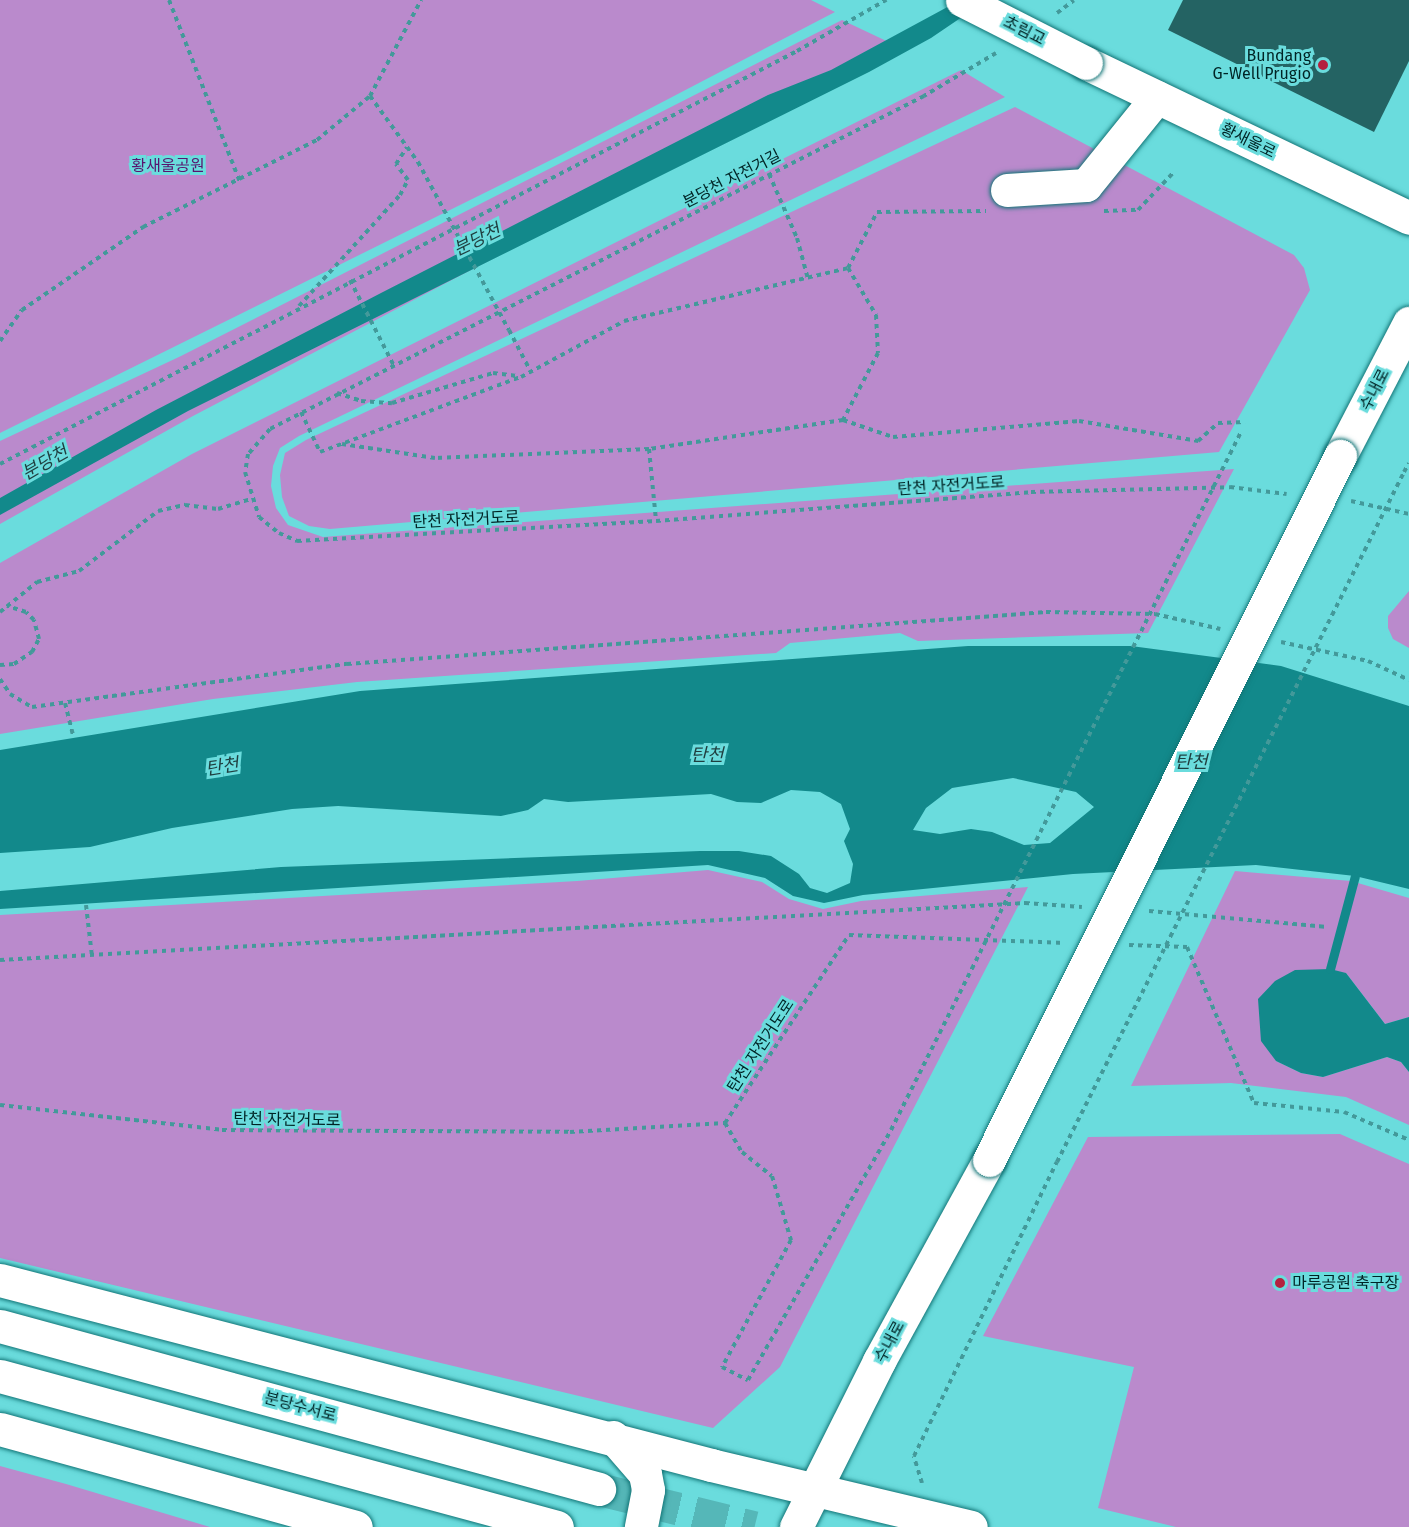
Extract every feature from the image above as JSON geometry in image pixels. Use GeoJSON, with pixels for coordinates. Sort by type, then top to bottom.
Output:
{"type":"FeatureCollection","features":[{"type":"Feature","properties":{"kind":"main road","name":"초림교"},"geometry":{"type":"LineString","coordinates":[[962,0],[1086,63]]}},
{"type":"Feature","properties":{"kind":"main road","name":"황새울로"},"geometry":{"type":"LineString","coordinates":[[1086,63],[1409,218]]}},
{"type":"Feature","properties":{"kind":"main road"},"geometry":{"type":"LineString","coordinates":[[1007,190],[1086,185],[1157,97]]}},
{"type":"Feature","properties":{"kind":"main road","name":"수내로"},"geometry":{"type":"LineString","coordinates":[[796,1527],[879,1361],[989,1160],[1340,456],[1409,323]]}},
{"type":"Feature","properties":{"kind":"main road"},"geometry":{"type":"LineString","coordinates":[[0,1280],[614,1437],[711,1465],[817,1488],[970,1527]]}},
{"type":"Feature","properties":{"kind":"main road","name":"분당수서로"},"geometry":{"type":"LineString","coordinates":[[0,1326],[599,1488]]}},
{"type":"Feature","properties":{"kind":"main road"},"geometry":{"type":"LineString","coordinates":[[0,1376],[557,1527]]}},
{"type":"Feature","properties":{"kind":"main road"},"geometry":{"type":"LineString","coordinates":[[0,1429],[356,1527]]}},
{"type":"Feature","properties":{"kind":"main road"},"geometry":{"type":"LineString","coordinates":[[614,1437],[645,1474],[648,1490],[641,1527]]}},
{"type":"Feature","properties":{"kind":"path"},"geometry":{"type":"LineString","coordinates":[[169,0],[240,182]]}},
{"type":"Feature","properties":{"kind":"path"},"geometry":{"type":"LineString","coordinates":[[0,341],[22,310],[143,227],[240,182],[317,140],[370,96],[421,0]]}},
{"type":"Feature","properties":{"kind":"path"},"geometry":{"type":"LineString","coordinates":[[0,464],[350,280],[798,51],[886,0]]}},
{"type":"Feature","properties":{"kind":"path"},"geometry":{"type":"LineString","coordinates":[[1055,15],[1074,0]]}},
{"type":"Feature","properties":{"kind":"path","name":"분당천 자전거길"},"geometry":{"type":"LineString","coordinates":[[394,366],[924,96],[1006,47]]}},
{"type":"Feature","properties":{"kind":"path"},"geometry":{"type":"LineString","coordinates":[[370,96],[418,162],[531,372]]}},
{"type":"Feature","properties":{"kind":"path"},"geometry":{"type":"LineString","coordinates":[[296,308],[400,195],[408,180],[396,164],[407,147]]}},
{"type":"Feature","properties":{"kind":"path"},"geometry":{"type":"LineString","coordinates":[[769,174],[796,238],[808,279]]}},
{"type":"Feature","properties":{"kind":"path"},"geometry":{"type":"LineString","coordinates":[[301,412],[320,452],[521,377],[624,321],[848,268],[876,315],[878,353],[843,420]]}},
{"type":"Feature","properties":{"kind":"path"},"geometry":{"type":"LineString","coordinates":[[350,280],[394,366]]}},
{"type":"Feature","properties":{"kind":"path","name":"탄천 자전거도로"},"geometry":{"type":"LineString","coordinates":[[394,366],[337,392],[270,429],[248,454],[245,472],[251,499],[259,517],[279,533],[297,541],[656,521],[1031,492],[1230,487],[1297,495]]}},
{"type":"Feature","properties":{"kind":"path"},"geometry":{"type":"LineString","coordinates":[[337,392],[361,401],[392,403],[493,374],[521,377]]}},
{"type":"Feature","properties":{"kind":"path"},"geometry":{"type":"LineString","coordinates":[[342,444],[435,458],[649,449],[843,420],[894,437],[1079,421],[1198,441],[1218,423],[1245,422]]}},
{"type":"Feature","properties":{"kind":"path"},"geometry":{"type":"LineString","coordinates":[[725,1123],[742,1152],[772,1176],[791,1240],[722,1366],[748,1380],[891,1130],[1240,434]]}},
{"type":"Feature","properties":{"kind":"path"},"geometry":{"type":"LineString","coordinates":[[649,449],[656,521]]}},
{"type":"Feature","properties":{"kind":"path"},"geometry":{"type":"LineString","coordinates":[[922,1484],[914,1456],[1057,1162],[1409,463]]}},
{"type":"Feature","properties":{"kind":"path"},"geometry":{"type":"LineString","coordinates":[[0,612],[37,582],[79,571],[158,511],[185,506],[218,510],[251,499]]}},
{"type":"Feature","properties":{"kind":"path"},"geometry":{"type":"LineString","coordinates":[[1343,500],[1409,514]]}},
{"type":"Feature","properties":{"kind":"path"},"geometry":{"type":"LineString","coordinates":[[0,665],[14,663],[32,652],[39,639],[34,620],[26,612],[6,606]]}},
{"type":"Feature","properties":{"kind":"path"},"geometry":{"type":"LineString","coordinates":[[0,680],[10,694],[32,707],[347,664],[1046,612],[1155,614],[1222,629]]}},
{"type":"Feature","properties":{"kind":"path"},"geometry":{"type":"LineString","coordinates":[[1278,642],[1368,662],[1409,680]]}},
{"type":"Feature","properties":{"kind":"path"},"geometry":{"type":"LineString","coordinates":[[66,703],[73,736]]}},
{"type":"Feature","properties":{"kind":"path"},"geometry":{"type":"LineString","coordinates":[[0,960],[1025,903],[1084,907]]}},
{"type":"Feature","properties":{"kind":"path"},"geometry":{"type":"LineString","coordinates":[[86,905],[92,956]]}},
{"type":"Feature","properties":{"kind":"path"},"geometry":{"type":"LineString","coordinates":[[1142,910],[1236,916],[1327,927]]}},
{"type":"Feature","properties":{"kind":"path","name":"탄천 자전거도로"},"geometry":{"type":"LineString","coordinates":[[0,1105],[222,1130],[570,1132],[725,1123],[849,935],[1070,943]]}},
{"type":"Feature","properties":{"kind":"path"},"geometry":{"type":"LineString","coordinates":[[1117,944],[1187,947],[1254,1103],[1344,1112],[1409,1140]]}},
{"type":"Feature","properties":{"kind":"green space","name":"황새울공원"},"geometry":{"type":"Polygon","coordinates":[[[0,0],[811,0],[835,12],[561,155],[0,433],[0,0]]]}},
{"type":"Feature","properties":{"kind":"green space"},"geometry":{"type":"Polygon","coordinates":[[[842,20],[897,46],[193,416],[0,524],[0,441],[181,356],[842,20]]]}},
{"type":"Feature","properties":{"kind":"green space"},"geometry":{"type":"Polygon","coordinates":[[[961,70],[1005,97],[299,436],[280,448],[273,466],[271,486],[276,508],[288,525],[323,537],[1234,469],[1148,633],[918,641],[900,633],[790,643],[776,653],[357,682],[213,699],[0,734],[0,563],[192,454],[961,70]]]}},
{"type":"Feature","properties":{"kind":"green space"},"geometry":{"type":"Polygon","coordinates":[[[1015,107],[1294,255],[1304,268],[1310,290],[1219,452],[330,529],[309,526],[289,516],[282,497],[280,475],[285,453],[306,440],[1015,107]]]}},
{"type":"Feature","properties":{"kind":"green space"},"geometry":{"type":"Polygon","coordinates":[[[1409,591],[1409,648],[1393,639],[1388,628],[1388,616],[1409,591]]]}},
{"type":"Feature","properties":{"kind":"green space"},"geometry":{"type":"Polygon","coordinates":[[[708,870],[762,882],[789,899],[823,909],[861,901],[1028,887],[780,1367],[713,1428],[0,1258],[0,915],[577,881],[708,870]]]}},
{"type":"Feature","properties":{"kind":"green space"},"geometry":{"type":"Polygon","coordinates":[[[1235,871],[1351,881],[1409,898],[1409,1017],[1385,1024],[1346,973],[1276,1061],[1301,1073],[1323,1077],[1387,1057],[1401,1062],[1409,1072],[1409,1125],[1346,1097],[1231,1083],[1131,1086],[1235,871]]]}},
{"type":"Feature","properties":{"kind":"green space"},"geometry":{"type":"Polygon","coordinates":[[[1340,1134],[1409,1164],[1409,1527],[1176,1527],[1098,1508],[1134,1367],[983,1336],[1088,1137],[1340,1134]]]}},
{"type":"Feature","properties":{"kind":"green space"},"geometry":{"type":"Polygon","coordinates":[[[0,1466],[66,1484],[210,1527],[0,1527],[0,1466]]]}},
{"type":"Feature","properties":{"kind":"water"},"geometry":{"type":"Polygon","coordinates":[[[987,0],[931,38],[869,72],[188,411],[0,515],[0,498],[156,410],[768,95],[831,70],[953,4],[987,0]]]}},
{"type":"Feature","properties":{"kind":"water","name":"탄천"},"geometry":{"type":"Polygon","coordinates":[[[968,646],[1131,646],[1281,666],[1409,706],[1409,889],[1355,876],[1256,865],[1073,874],[863,895],[824,903],[793,896],[765,878],[708,865],[0,909],[0,891],[281,867],[700,851],[739,851],[771,856],[799,874],[810,888],[827,893],[850,883],[853,864],[844,841],[850,829],[841,804],[820,792],[791,790],[761,803],[737,802],[711,794],[568,802],[544,799],[528,810],[501,816],[338,806],[292,809],[172,828],[90,847],[0,853],[0,750],[360,691],[968,646]],[[1013,778],[952,788],[926,808],[913,830],[940,834],[971,829],[992,832],[1024,845],[1050,843],[1094,807],[1076,792],[1013,778]]]}},
{"type":"Feature","properties":{"kind":"water"},"geometry":{"type":"Polygon","coordinates":[[[1330,969],[1346,973],[1385,1024],[1409,1017],[1409,1072],[1401,1062],[1387,1057],[1323,1077],[1301,1073],[1276,1061],[1261,1041],[1258,999],[1275,981],[1295,970],[1330,969]]]}},
{"type":"Feature","properties":{"kind":"building","name":"Bundang G-Well Prugio"},"geometry":{"type":"Polygon","coordinates":[[[1183,0],[1409,0],[1409,61],[1374,132],[1168,30],[1183,0]]]}},
{"type":"Feature","properties":{"kind":"waterway"},"geometry":{"type":"LineString","coordinates":[[1330,969],[1355,876]]}},
{"type":"Feature","properties":{"kind":"tunnel"},"geometry":{"type":"LineString","coordinates":[[599,1489],[754,1527]]}},
{"type":"Feature","properties":{"kind":"place","name":"Bundang G-Well Prugio"},"geometry":{"type":"Point","coordinates":[1323,65]}},
{"type":"Feature","properties":{"kind":"place","name":"마루공원 축구장"},"geometry":{"type":"Point","coordinates":[1280,1283]}},
{"type":"Feature","properties":{"kind":"water label","name":"분당천"},"geometry":{"type":"Point","coordinates":[477,240]}},
{"type":"Feature","properties":{"kind":"water label","name":"분당천"},"geometry":{"type":"Point","coordinates":[45,463]}}]}
